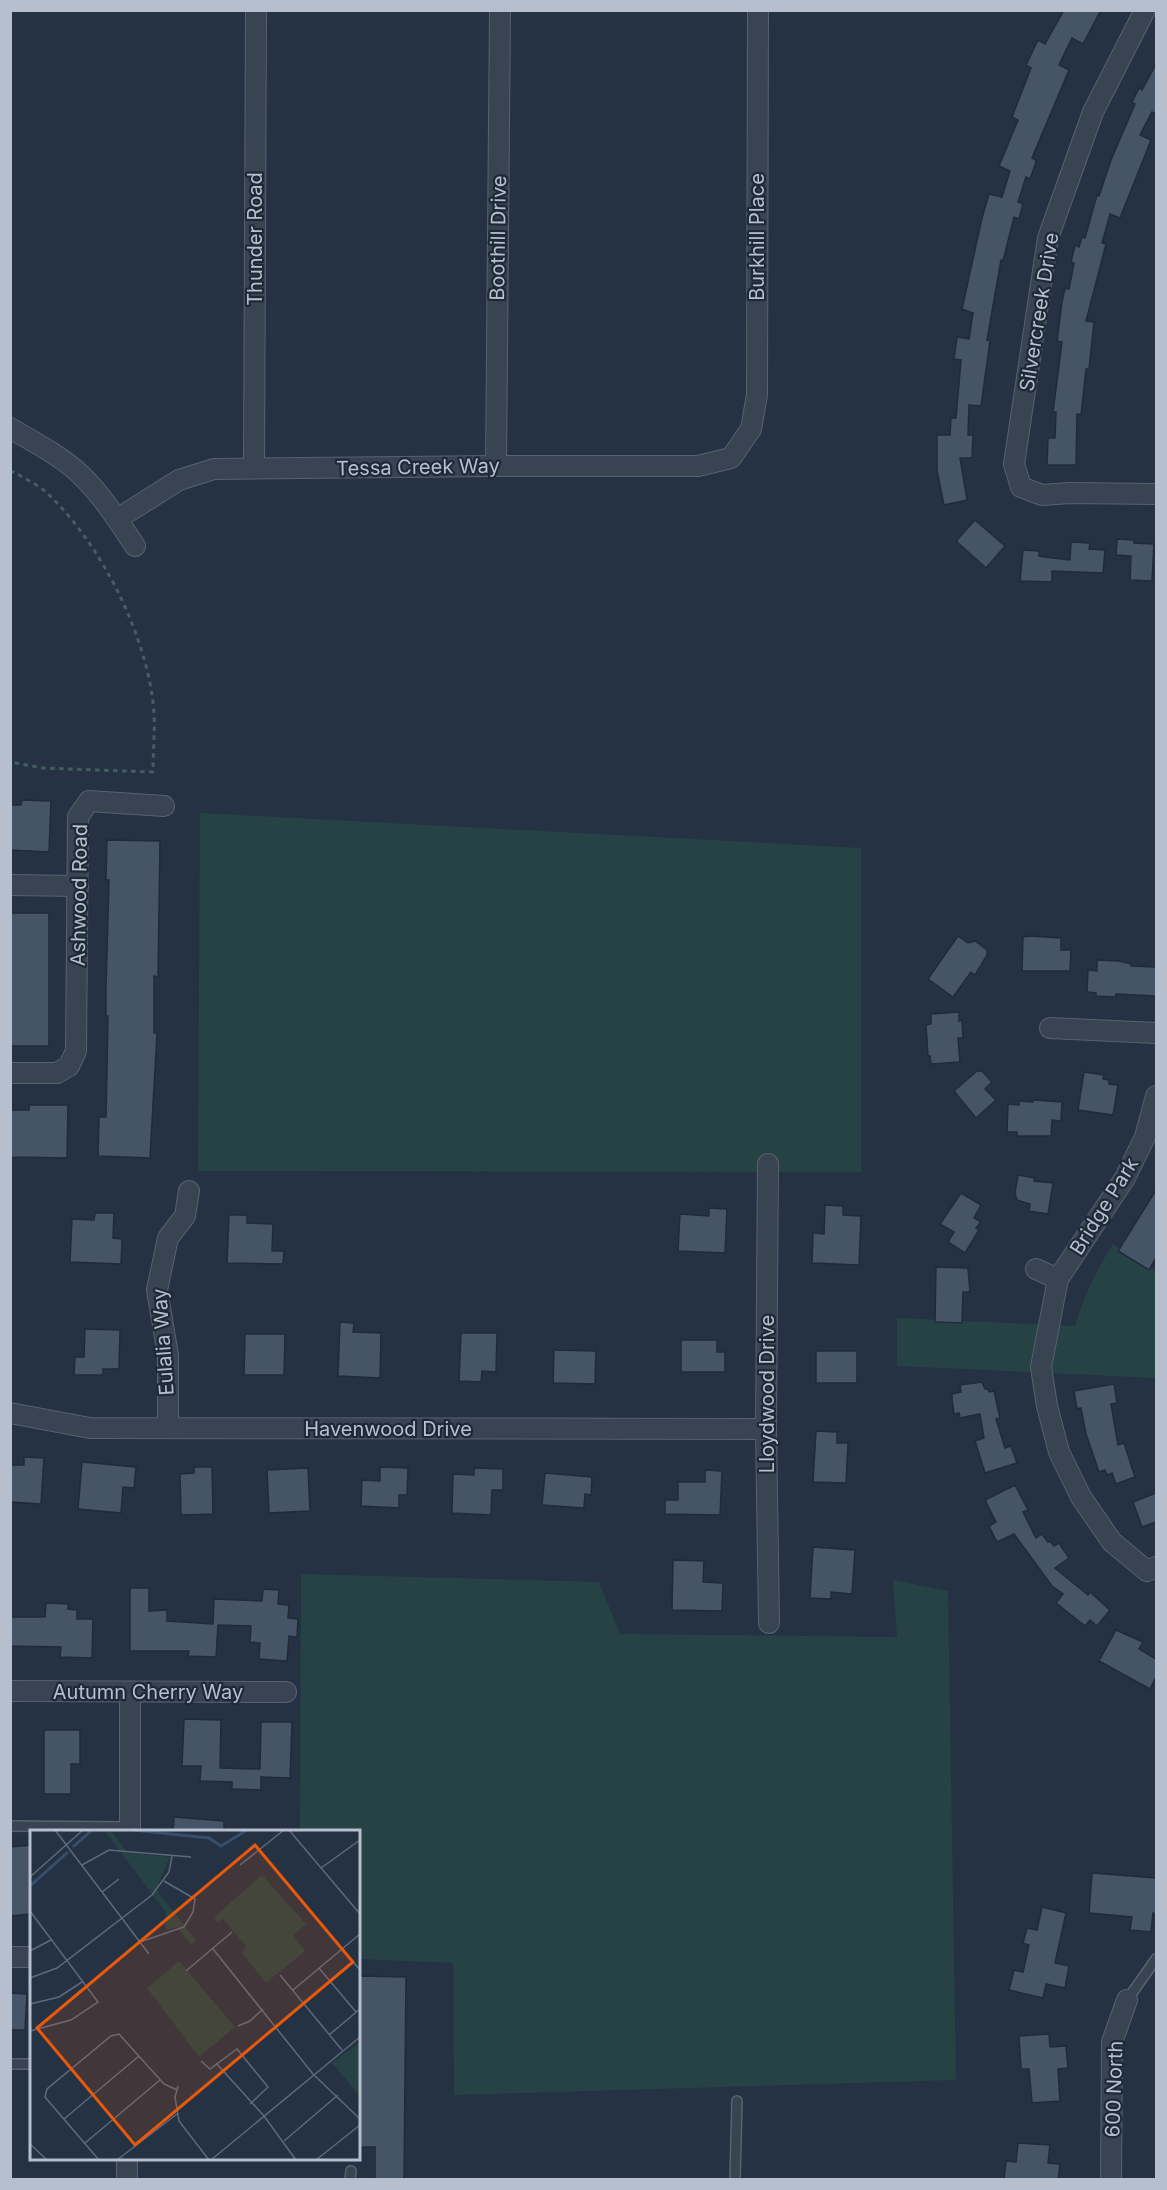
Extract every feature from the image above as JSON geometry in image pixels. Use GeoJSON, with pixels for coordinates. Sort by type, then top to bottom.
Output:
{"type":"FeatureCollection","features":[{"type":"Feature","properties":{"kind":"street","name":"Thunder Road"},"geometry":{"type":"LineString","coordinates":[[254,468],[256,10]]}},
{"type":"Feature","properties":{"kind":"street","name":"Boothill Drive"},"geometry":{"type":"LineString","coordinates":[[496,466],[500,10]]}},
{"type":"Feature","properties":{"kind":"street","name":"Burkhill Place"},"geometry":{"type":"LineString","coordinates":[[731,458],[751,429],[757,395],[758,10]]}},
{"type":"Feature","properties":{"kind":"street","name":"Silvercreek Drive"},"geometry":{"type":"LineString","coordinates":[[1145,10],[1093,112],[1048,238],[1014,464],[1021,486],[1041,495],[1156,494]]}},
{"type":"Feature","properties":{"kind":"street"},"geometry":{"type":"LineString","coordinates":[[10,428],[81,475],[117,519],[135,546]]}},
{"type":"Feature","properties":{"kind":"street","name":"Tessa Creek Way"},"geometry":{"type":"LineString","coordinates":[[117,519],[179,480],[214,470],[698,466],[731,458]]}},
{"type":"Feature","properties":{"kind":"street","name":"Ashwood Road"},"geometry":{"type":"LineString","coordinates":[[10,1073],[57,1073],[69,1066],[76,1050],[78,817],[89,801],[164,806]]}},
{"type":"Feature","properties":{"kind":"street"},"geometry":{"type":"LineString","coordinates":[[10,885],[78,886]]}},
{"type":"Feature","properties":{"kind":"street"},"geometry":{"type":"LineString","coordinates":[[1050,1028],[1156,1033]]}},
{"type":"Feature","properties":{"kind":"street","name":"Bridge Park"},"geometry":{"type":"LineString","coordinates":[[1152,1569],[1112,1542],[1081,1497],[1059,1452],[1047,1406],[1041,1367],[1058,1280],[1125,1178],[1145,1137],[1156,1096]]}},
{"type":"Feature","properties":{"kind":"street","name":"Lloydwood Drive"},"geometry":{"type":"LineString","coordinates":[[768,1164],[766,1429],[769,1623]]}},
{"type":"Feature","properties":{"kind":"street","name":"Eulalia Way"},"geometry":{"type":"LineString","coordinates":[[168,1428],[168,1355],[157,1290],[168,1238],[185,1216],[189,1191]]}},
{"type":"Feature","properties":{"kind":"street"},"geometry":{"type":"LineString","coordinates":[[1035,1269],[1058,1280]]}},
{"type":"Feature","properties":{"kind":"street","name":"Havenwood Drive"},"geometry":{"type":"LineString","coordinates":[[10,1413],[90,1428],[766,1429]]}},
{"type":"Feature","properties":{"kind":"street","name":"Autumn Cherry Way"},"geometry":{"type":"LineString","coordinates":[[10,1691],[286,1692]]}},
{"type":"Feature","properties":{"kind":"street"},"geometry":{"type":"LineString","coordinates":[[130,1693],[130,1829]]}},
{"type":"Feature","properties":{"kind":"street"},"geometry":{"type":"LineString","coordinates":[[10,1957],[30,1957]]}},
{"type":"Feature","properties":{"kind":"street","name":"600 North"},"geometry":{"type":"LineString","coordinates":[[1111,2180],[1112,2042],[1127,2000]]}},
{"type":"Feature","properties":{"kind":"street"},"geometry":{"type":"LineString","coordinates":[[126,2180],[127,2160]]}},
{"type":"Feature","properties":{"kind":"lane"},"geometry":{"type":"LineString","coordinates":[[10,1826],[130,1829]]}},
{"type":"Feature","properties":{"kind":"lane"},"geometry":{"type":"LineString","coordinates":[[1127,2000],[1156,1959]]}},
{"type":"Feature","properties":{"kind":"lane"},"geometry":{"type":"LineString","coordinates":[[10,2064],[30,2064]]}},
{"type":"Feature","properties":{"kind":"lane"},"geometry":{"type":"LineString","coordinates":[[735,2180],[737,2101]]}},
{"type":"Feature","properties":{"kind":"path"},"geometry":{"type":"LineString","coordinates":[[10,472],[14,472],[47,493],[75,524],[109,574],[126,609],[144,659],[154,712],[153,772],[43,768],[10,762]]}},
{"type":"Feature","properties":{"kind":"green space"},"geometry":{"type":"Polygon","coordinates":[[[200,813],[861,848],[861,1172],[198,1171],[200,813]]]}},
{"type":"Feature","properties":{"kind":"green space"},"geometry":{"type":"Polygon","coordinates":[[[1113,1244],[1156,1271],[1156,1378],[897,1366],[897,1318],[1075,1326],[1091,1284],[1113,1244]]]}},
{"type":"Feature","properties":{"kind":"green space"},"geometry":{"type":"Polygon","coordinates":[[[301,1574],[599,1582],[620,1634],[897,1637],[893,1580],[948,1591],[956,2080],[454,2095],[453,1963],[360,1959],[360,1830],[300,1830],[301,1574]]]}},
{"type":"Feature","properties":{"kind":"building"},"geometry":{"type":"Polygon","coordinates":[[[1064,10],[1101,10],[1083,44],[1072,38],[1059,65],[1069,70],[1032,158],[1036,160],[1035,165],[1030,179],[1026,177],[1018,202],[1023,204],[1019,219],[1014,217],[1003,261],[1001,260],[987,340],[990,341],[981,406],[969,405],[968,435],[973,435],[972,458],[960,458],[967,500],[944,505],[937,471],[937,435],[950,435],[951,418],[956,418],[961,360],[954,359],[957,337],[969,339],[973,313],[962,309],[982,218],[989,194],[1002,197],[1010,171],[999,166],[1018,120],[1012,117],[1031,68],[1026,65],[1038,40],[1045,44],[1064,10]]]}},
{"type":"Feature","properties":{"kind":"building"},"geometry":{"type":"Polygon","coordinates":[[[1156,64],[1156,114],[1152,112],[1140,135],[1151,140],[1120,218],[1110,214],[1102,243],[1106,244],[1086,321],[1094,322],[1081,415],[1077,414],[1076,465],[1047,465],[1048,438],[1055,438],[1056,412],[1053,412],[1062,342],[1057,341],[1065,288],[1069,289],[1074,263],[1071,262],[1075,245],[1079,247],[1082,237],[1085,238],[1097,195],[1099,196],[1111,160],[1135,104],[1132,102],[1139,88],[1142,90],[1156,64]]]}},
{"type":"Feature","properties":{"kind":"building"},"geometry":{"type":"Polygon","coordinates":[[[975,520],[1005,546],[986,568],[956,541],[975,520]]]}},
{"type":"Feature","properties":{"kind":"building"},"geometry":{"type":"Polygon","coordinates":[[[1117,539],[1154,544],[1152,581],[1130,580],[1131,556],[1116,555],[1117,539]]]}},
{"type":"Feature","properties":{"kind":"building"},"geometry":{"type":"Polygon","coordinates":[[[1071,542],[1090,543],[1089,549],[1105,550],[1103,573],[1052,571],[1052,582],[1020,581],[1023,550],[1039,551],[1039,556],[1070,560],[1071,542]]]}},
{"type":"Feature","properties":{"kind":"building"},"geometry":{"type":"Polygon","coordinates":[[[22,800],[51,801],[49,852],[10,850],[10,805],[21,805],[22,800]]]}},
{"type":"Feature","properties":{"kind":"building"},"geometry":{"type":"Polygon","coordinates":[[[107,840],[160,841],[158,977],[154,976],[154,1033],[157,1033],[150,1158],[98,1156],[99,1117],[106,1117],[109,880],[106,880],[107,840]]]}},
{"type":"Feature","properties":{"kind":"building"},"geometry":{"type":"Polygon","coordinates":[[[10,913],[49,913],[49,1046],[10,1046],[10,913]]]}},
{"type":"Feature","properties":{"kind":"building"},"geometry":{"type":"Polygon","coordinates":[[[958,936],[968,943],[975,941],[987,950],[987,955],[975,975],[971,972],[953,997],[928,979],[958,936]]]}},
{"type":"Feature","properties":{"kind":"building"},"geometry":{"type":"Polygon","coordinates":[[[1023,937],[1061,938],[1061,950],[1071,950],[1070,971],[1022,971],[1023,937]]]}},
{"type":"Feature","properties":{"kind":"building"},"geometry":{"type":"Polygon","coordinates":[[[1097,960],[1119,961],[1131,964],[1131,966],[1156,967],[1156,996],[1116,994],[1116,997],[1096,996],[1096,993],[1087,992],[1088,970],[1097,971],[1097,960]]]}},
{"type":"Feature","properties":{"kind":"building"},"geometry":{"type":"Polygon","coordinates":[[[959,1012],[963,1038],[958,1038],[960,1062],[931,1064],[930,1056],[928,1056],[926,1025],[931,1024],[931,1014],[959,1012]]]}},
{"type":"Feature","properties":{"kind":"building"},"geometry":{"type":"Polygon","coordinates":[[[977,1071],[982,1071],[992,1082],[985,1089],[996,1100],[976,1118],[954,1091],[977,1071]]]}},
{"type":"Feature","properties":{"kind":"building"},"geometry":{"type":"Polygon","coordinates":[[[1084,1072],[1104,1075],[1103,1079],[1109,1080],[1109,1084],[1118,1085],[1113,1115],[1078,1110],[1084,1072]]]}},
{"type":"Feature","properties":{"kind":"building"},"geometry":{"type":"Polygon","coordinates":[[[1033,1100],[1062,1102],[1061,1121],[1052,1120],[1051,1136],[1017,1136],[1017,1132],[1007,1132],[1008,1104],[1019,1105],[1019,1101],[1033,1102],[1033,1100]]]}},
{"type":"Feature","properties":{"kind":"building"},"geometry":{"type":"Polygon","coordinates":[[[29,1105],[68,1105],[67,1158],[10,1157],[10,1110],[29,1110],[29,1105]]]}},
{"type":"Feature","properties":{"kind":"building"},"geometry":{"type":"Polygon","coordinates":[[[1018,1175],[1035,1178],[1034,1181],[1053,1183],[1048,1214],[1029,1211],[1030,1204],[1017,1200],[1015,1193],[1018,1175]]]}},
{"type":"Feature","properties":{"kind":"building"},"geometry":{"type":"Polygon","coordinates":[[[1156,1190],[1156,1258],[1149,1270],[1118,1251],[1156,1190]]]}},
{"type":"Feature","properties":{"kind":"building"},"geometry":{"type":"Polygon","coordinates":[[[961,1193],[981,1205],[974,1218],[981,1222],[976,1228],[979,1230],[965,1253],[948,1242],[954,1232],[940,1224],[961,1193]]]}},
{"type":"Feature","properties":{"kind":"building"},"geometry":{"type":"Polygon","coordinates":[[[825,1205],[843,1206],[843,1215],[861,1216],[859,1265],[812,1263],[813,1233],[824,1234],[825,1205]]]}},
{"type":"Feature","properties":{"kind":"building"},"geometry":{"type":"Polygon","coordinates":[[[709,1208],[727,1209],[725,1253],[678,1251],[680,1214],[709,1216],[709,1208]]]}},
{"type":"Feature","properties":{"kind":"building"},"geometry":{"type":"Polygon","coordinates":[[[95,1213],[114,1213],[113,1238],[122,1239],[121,1264],[70,1262],[72,1219],[94,1220],[95,1213]]]}},
{"type":"Feature","properties":{"kind":"building"},"geometry":{"type":"Polygon","coordinates":[[[229,1215],[247,1215],[247,1223],[273,1224],[272,1251],[284,1251],[283,1264],[227,1263],[229,1215]]]}},
{"type":"Feature","properties":{"kind":"building"},"geometry":{"type":"Polygon","coordinates":[[[936,1267],[968,1268],[970,1292],[963,1292],[962,1323],[935,1322],[936,1267]]]}},
{"type":"Feature","properties":{"kind":"building"},"geometry":{"type":"Polygon","coordinates":[[[340,1322],[354,1323],[353,1332],[381,1333],[380,1378],[338,1376],[340,1322]]]}},
{"type":"Feature","properties":{"kind":"building"},"geometry":{"type":"Polygon","coordinates":[[[85,1329],[120,1330],[119,1369],[103,1369],[103,1375],[74,1375],[75,1357],[84,1357],[85,1329]]]}},
{"type":"Feature","properties":{"kind":"building"},"geometry":{"type":"Polygon","coordinates":[[[461,1333],[497,1333],[496,1372],[482,1371],[481,1382],[459,1381],[461,1333]]]}},
{"type":"Feature","properties":{"kind":"building"},"geometry":{"type":"Polygon","coordinates":[[[245,1334],[285,1334],[284,1375],[244,1375],[245,1334]]]}},
{"type":"Feature","properties":{"kind":"building"},"geometry":{"type":"Polygon","coordinates":[[[681,1340],[717,1340],[717,1352],[725,1352],[725,1372],[681,1372],[681,1340]]]}},
{"type":"Feature","properties":{"kind":"building"},"geometry":{"type":"Polygon","coordinates":[[[554,1350],[596,1351],[595,1384],[553,1383],[554,1350]]]}},
{"type":"Feature","properties":{"kind":"building"},"geometry":{"type":"Polygon","coordinates":[[[816,1351],[857,1351],[857,1383],[816,1383],[816,1351]]]}},
{"type":"Feature","properties":{"kind":"building"},"geometry":{"type":"Polygon","coordinates":[[[982,1382],[989,1392],[994,1391],[1000,1418],[996,1419],[1005,1448],[1011,1446],[1017,1463],[985,1473],[975,1441],[984,1438],[980,1414],[960,1418],[959,1413],[954,1414],[952,1399],[952,1394],[961,1392],[960,1385],[982,1382]]]}},
{"type":"Feature","properties":{"kind":"building"},"geometry":{"type":"Polygon","coordinates":[[[1114,1384],[1117,1403],[1111,1404],[1118,1445],[1124,1443],[1135,1477],[1116,1484],[1112,1473],[1107,1475],[1105,1470],[1099,1472],[1086,1434],[1081,1408],[1077,1409],[1074,1391],[1114,1384]]]}},
{"type":"Feature","properties":{"kind":"building"},"geometry":{"type":"Polygon","coordinates":[[[816,1431],[837,1432],[837,1443],[848,1443],[846,1483],[813,1482],[816,1431]]]}},
{"type":"Feature","properties":{"kind":"building"},"geometry":{"type":"Polygon","coordinates":[[[24,1457],[44,1458],[41,1504],[10,1502],[11,1465],[24,1465],[24,1457]]]}},
{"type":"Feature","properties":{"kind":"building"},"geometry":{"type":"Polygon","coordinates":[[[82,1462],[136,1467],[134,1488],[123,1487],[121,1513],[78,1509],[82,1462]]]}},
{"type":"Feature","properties":{"kind":"building"},"geometry":{"type":"Polygon","coordinates":[[[194,1467],[212,1467],[213,1514],[181,1515],[180,1474],[194,1473],[194,1467]]]}},
{"type":"Feature","properties":{"kind":"building"},"geometry":{"type":"Polygon","coordinates":[[[380,1467],[408,1468],[407,1495],[399,1495],[399,1508],[361,1506],[362,1480],[380,1481],[380,1467]]]}},
{"type":"Feature","properties":{"kind":"building"},"geometry":{"type":"Polygon","coordinates":[[[308,1468],[310,1511],[269,1513],[267,1470],[308,1468]]]}},
{"type":"Feature","properties":{"kind":"building"},"geometry":{"type":"Polygon","coordinates":[[[474,1468],[503,1469],[503,1490],[492,1490],[491,1515],[452,1513],[453,1474],[474,1475],[474,1468]]]}},
{"type":"Feature","properties":{"kind":"building"},"geometry":{"type":"Polygon","coordinates":[[[705,1470],[722,1471],[720,1515],[665,1514],[665,1500],[678,1500],[678,1482],[705,1482],[705,1470]]]}},
{"type":"Feature","properties":{"kind":"building"},"geometry":{"type":"Polygon","coordinates":[[[545,1473],[592,1477],[591,1495],[585,1494],[584,1508],[542,1505],[545,1473]]]}},
{"type":"Feature","properties":{"kind":"building"},"geometry":{"type":"Polygon","coordinates":[[[1015,1485],[1028,1510],[1023,1512],[1036,1538],[1042,1534],[1054,1546],[1059,1543],[1069,1558],[1055,1568],[1088,1595],[1090,1592],[1110,1610],[1097,1626],[1090,1620],[1085,1626],[1056,1603],[1063,1594],[1052,1586],[1014,1534],[997,1542],[989,1526],[996,1522],[985,1500],[1015,1485]]]}},
{"type":"Feature","properties":{"kind":"building"},"geometry":{"type":"Polygon","coordinates":[[[1156,1493],[1156,1522],[1142,1527],[1133,1502],[1156,1493]]]}},
{"type":"Feature","properties":{"kind":"building"},"geometry":{"type":"Polygon","coordinates":[[[813,1547],[855,1550],[852,1594],[831,1592],[831,1599],[810,1598],[813,1547]]]}},
{"type":"Feature","properties":{"kind":"building"},"geometry":{"type":"Polygon","coordinates":[[[673,1560],[704,1561],[703,1582],[723,1583],[722,1611],[672,1610],[673,1560]]]}},
{"type":"Feature","properties":{"kind":"building"},"geometry":{"type":"Polygon","coordinates":[[[130,1588],[149,1588],[149,1611],[167,1610],[167,1621],[213,1624],[214,1599],[262,1601],[263,1589],[279,1590],[278,1604],[289,1605],[288,1618],[298,1619],[297,1637],[289,1636],[287,1661],[259,1659],[260,1643],[250,1642],[251,1626],[218,1625],[216,1657],[188,1656],[189,1651],[130,1651],[130,1588]]]}},
{"type":"Feature","properties":{"kind":"building"},"geometry":{"type":"Polygon","coordinates":[[[46,1603],[68,1604],[68,1609],[77,1610],[77,1619],[93,1619],[92,1658],[60,1657],[61,1647],[10,1646],[10,1617],[45,1617],[46,1603]]]}},
{"type":"Feature","properties":{"kind":"building"},"geometry":{"type":"Polygon","coordinates":[[[1116,1630],[1143,1642],[1139,1649],[1156,1659],[1156,1677],[1150,1689],[1099,1661],[1116,1630]]]}},
{"type":"Feature","properties":{"kind":"building"},"geometry":{"type":"Polygon","coordinates":[[[184,1719],[221,1720],[220,1768],[260,1769],[261,1722],[292,1722],[290,1778],[261,1777],[261,1790],[232,1789],[232,1782],[200,1781],[201,1766],[182,1766],[184,1719]]]}},
{"type":"Feature","properties":{"kind":"building"},"geometry":{"type":"Polygon","coordinates":[[[44,1730],[80,1730],[80,1764],[71,1764],[71,1794],[44,1794],[44,1730]]]}},
{"type":"Feature","properties":{"kind":"building"},"geometry":{"type":"Polygon","coordinates":[[[174,1817],[224,1821],[224,1830],[173,1830],[174,1817]]]}},
{"type":"Feature","properties":{"kind":"building"},"geometry":{"type":"Polygon","coordinates":[[[30,1845],[30,1914],[10,1916],[10,1847],[30,1845]]]}},
{"type":"Feature","properties":{"kind":"building"},"geometry":{"type":"Polygon","coordinates":[[[1092,1873],[1156,1878],[1156,1914],[1153,1913],[1151,1932],[1130,1930],[1132,1917],[1089,1913],[1092,1873]]]}},
{"type":"Feature","properties":{"kind":"building"},"geometry":{"type":"Polygon","coordinates":[[[1042,1907],[1066,1913],[1055,1963],[1069,1966],[1065,1988],[1046,1984],[1043,1998],[1009,1990],[1014,1970],[1023,1972],[1029,1945],[1023,1943],[1027,1928],[1037,1930],[1042,1907]]]}},
{"type":"Feature","properties":{"kind":"building"},"geometry":{"type":"Polygon","coordinates":[[[360,1976],[406,1977],[404,2180],[375,2180],[375,2147],[360,2147],[360,1976]]]}},
{"type":"Feature","properties":{"kind":"building"},"geometry":{"type":"Polygon","coordinates":[[[10,1993],[27,1994],[25,2030],[10,2030],[10,1993]]]}},
{"type":"Feature","properties":{"kind":"building"},"geometry":{"type":"Polygon","coordinates":[[[1049,2034],[1050,2047],[1066,2046],[1068,2068],[1058,2069],[1060,2101],[1032,2103],[1029,2069],[1021,2069],[1019,2036],[1049,2034]]]}},
{"type":"Feature","properties":{"kind":"building"},"geometry":{"type":"Polygon","coordinates":[[[1018,2143],[1050,2145],[1048,2163],[1060,2164],[1058,2180],[1004,2180],[1006,2161],[1016,2162],[1018,2143]]]}}]}
